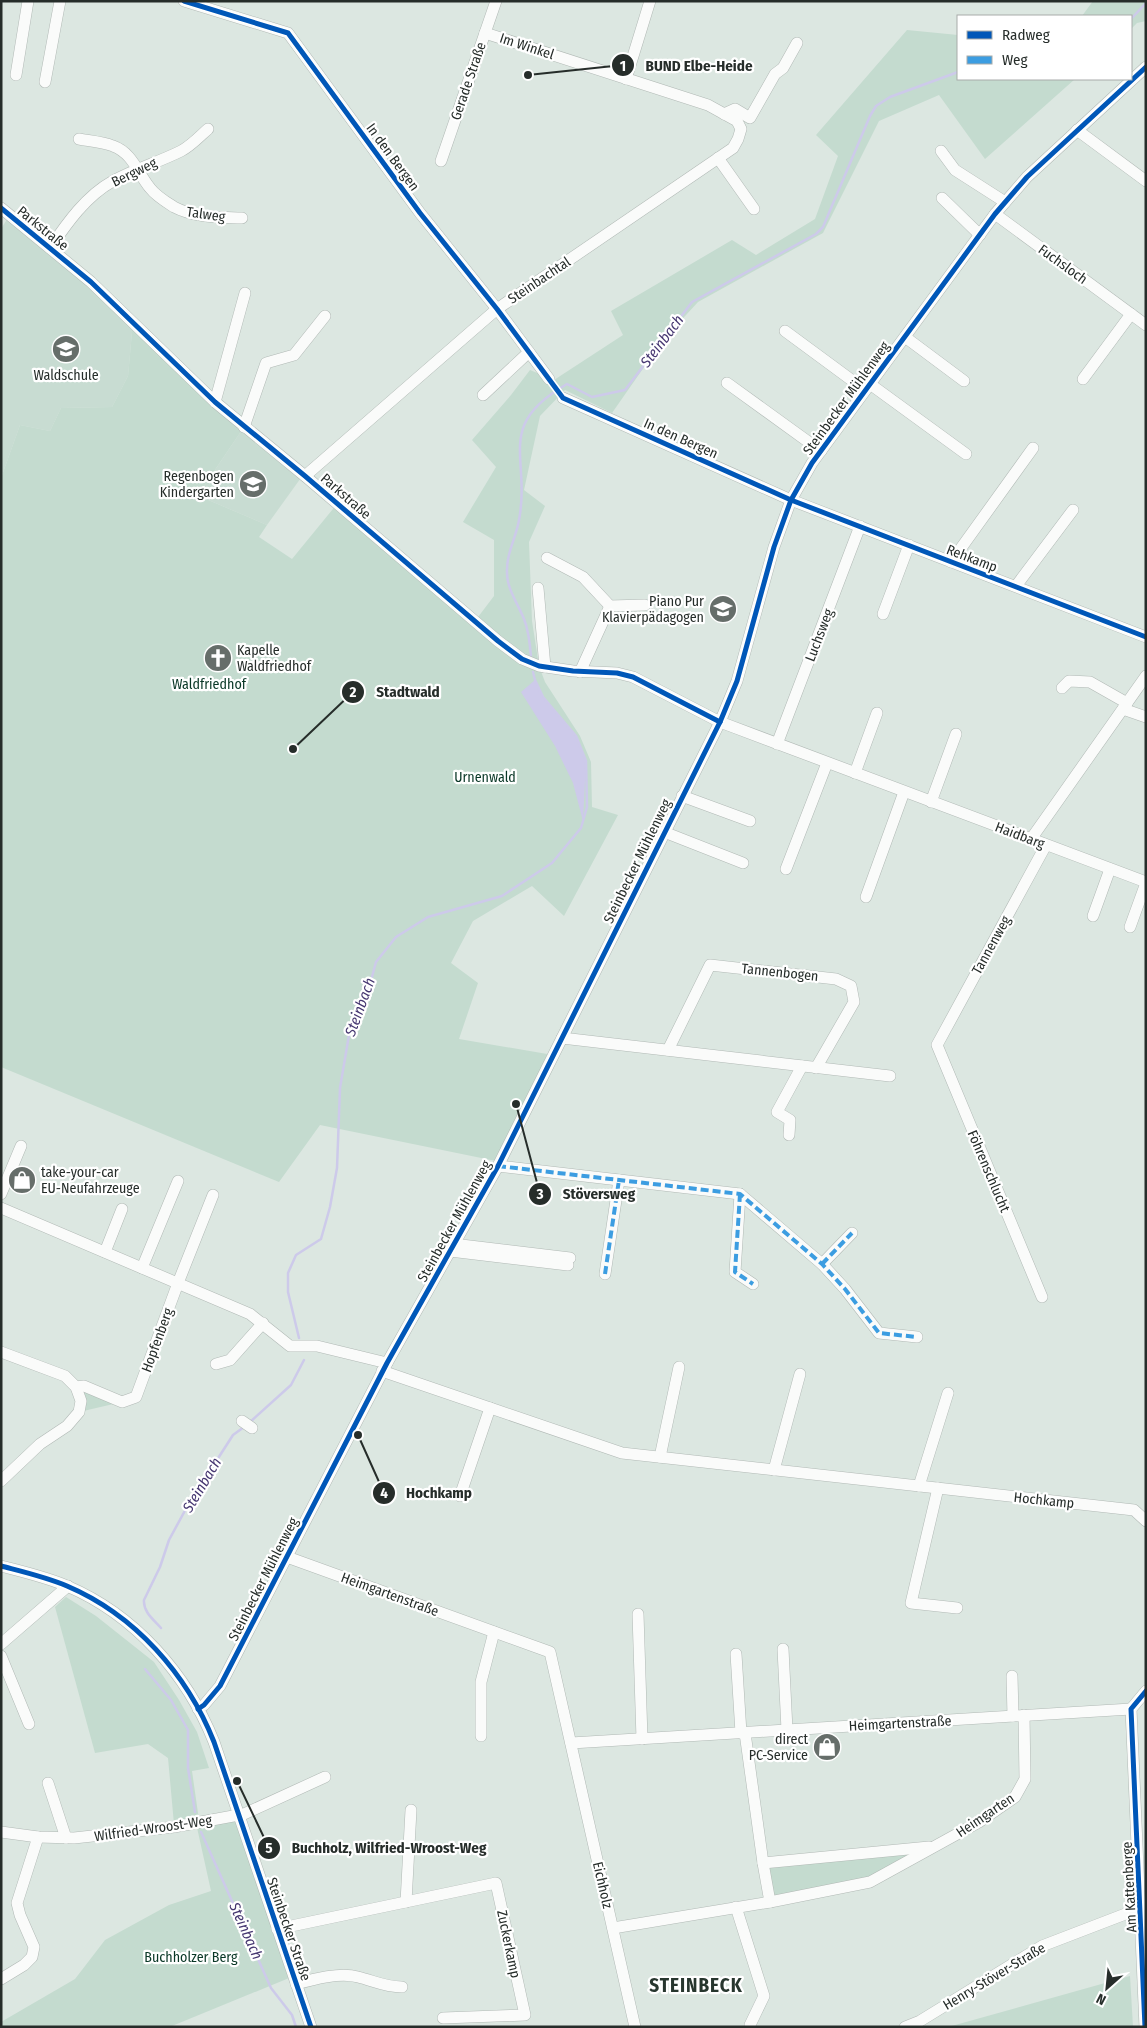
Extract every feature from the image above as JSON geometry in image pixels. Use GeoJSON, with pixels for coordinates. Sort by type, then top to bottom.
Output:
{"type":"FeatureCollection","features":[{"type":"Feature","properties":{"kind":"street"},"geometry":{"type":"LineString","coordinates":[[16,75],[28,1]]}},
{"type":"Feature","properties":{"kind":"street"},"geometry":{"type":"LineString","coordinates":[[45,82],[60,1]]}},
{"type":"Feature","properties":{"kind":"street","name":"In den Bergen"},"geometry":{"type":"LineString","coordinates":[[184,1],[288,33],[420,212],[497,309],[549,379]]}},
{"type":"Feature","properties":{"kind":"street","name":"Gerade Straße"},"geometry":{"type":"LineString","coordinates":[[440,161],[496,1]]}},
{"type":"Feature","properties":{"kind":"street"},"geometry":{"type":"LineString","coordinates":[[626,79],[650,1]]}},
{"type":"Feature","properties":{"kind":"street","name":"Im Winkel"},"geometry":{"type":"LineString","coordinates":[[485,33],[708,105],[724,114]]}},
{"type":"Feature","properties":{"kind":"street"},"geometry":{"type":"LineString","coordinates":[[724,114],[735,109],[750,118],[775,74],[783,68],[797,44]]}},
{"type":"Feature","properties":{"kind":"street","name":"Steinbecker Mühlenweg"},"geometry":{"type":"LineString","coordinates":[[198,1709],[204,1705],[220,1686],[384,1367],[498,1166],[720,722],[737,681],[774,547],[791,500],[821,450],[995,214],[1027,177],[1146,67]]}},
{"type":"Feature","properties":{"kind":"street","name":"Steinbachtal"},"geometry":{"type":"LineString","coordinates":[[305,476],[497,309],[733,148],[741,128],[737,121],[724,114]]}},
{"type":"Feature","properties":{"kind":"street","name":"Bergweg"},"geometry":{"type":"LineString","coordinates":[[50,248],[74,214],[87,200],[111,182],[138,168],[183,150],[208,130]]}},
{"type":"Feature","properties":{"kind":"street"},"geometry":{"type":"LineString","coordinates":[[1078,130],[1146,181]]}},
{"type":"Feature","properties":{"kind":"street","name":"Talweg"},"geometry":{"type":"LineString","coordinates":[[79,139],[114,146],[126,154],[138,168],[150,188],[174,207],[189,214],[242,218]]}},
{"type":"Feature","properties":{"kind":"street"},"geometry":{"type":"LineString","coordinates":[[941,151],[956,170],[1005,202]]}},
{"type":"Feature","properties":{"kind":"street"},"geometry":{"type":"LineString","coordinates":[[718,158],[754,210]]}},
{"type":"Feature","properties":{"kind":"street"},"geometry":{"type":"LineString","coordinates":[[942,198],[980,235]]}},
{"type":"Feature","properties":{"kind":"street","name":"Parkstraße"},"geometry":{"type":"LineString","coordinates":[[1,208],[91,282],[215,402],[305,476],[498,641],[522,659],[545,667],[580,672],[617,673],[633,678],[720,722]]}},
{"type":"Feature","properties":{"kind":"street","name":"Fuchsloch"},"geometry":{"type":"LineString","coordinates":[[995,214],[1146,325]]}},
{"type":"Feature","properties":{"kind":"street"},"geometry":{"type":"LineString","coordinates":[[215,402],[245,293]]}},
{"type":"Feature","properties":{"kind":"street"},"geometry":{"type":"LineString","coordinates":[[1083,379],[1131,314]]}},
{"type":"Feature","properties":{"kind":"street"},"geometry":{"type":"LineString","coordinates":[[244,427],[266,363],[294,355],[325,316]]}},
{"type":"Feature","properties":{"kind":"street","name":"Steinbecker Mühlenweg"},"geometry":{"type":"LineString","coordinates":[[785,331],[966,454]]}},
{"type":"Feature","properties":{"kind":"street","name":"Steinbecker Mühlenweg"},"geometry":{"type":"LineString","coordinates":[[904,337],[964,381]]}},
{"type":"Feature","properties":{"kind":"street"},"geometry":{"type":"LineString","coordinates":[[483,395],[529,352]]}},
{"type":"Feature","properties":{"kind":"street","name":"Steinbecker Mühlenweg"},"geometry":{"type":"LineString","coordinates":[[727,383],[821,450]]}},
{"type":"Feature","properties":{"kind":"street","name":"In den Bergen"},"geometry":{"type":"LineString","coordinates":[[563,398],[791,500]]}},
{"type":"Feature","properties":{"kind":"street","name":"Rehkamp"},"geometry":{"type":"LineString","coordinates":[[951,562],[1033,448]]}},
{"type":"Feature","properties":{"kind":"street","name":"Rehkamp"},"geometry":{"type":"LineString","coordinates":[[791,500],[1146,637]]}},
{"type":"Feature","properties":{"kind":"street"},"geometry":{"type":"LineString","coordinates":[[1016,586],[1073,510]]}},
{"type":"Feature","properties":{"kind":"street","name":"Luchsweg"},"geometry":{"type":"LineString","coordinates":[[777,744],[860,526]]}},
{"type":"Feature","properties":{"kind":"street"},"geometry":{"type":"LineString","coordinates":[[882,614],[909,545]]}},
{"type":"Feature","properties":{"kind":"street"},"geometry":{"type":"LineString","coordinates":[[547,558],[584,577],[610,606],[645,605]]}},
{"type":"Feature","properties":{"kind":"street"},"geometry":{"type":"LineString","coordinates":[[538,588],[545,667]]}},
{"type":"Feature","properties":{"kind":"street"},"geometry":{"type":"LineString","coordinates":[[580,672],[610,606]]}},
{"type":"Feature","properties":{"kind":"street"},"geometry":{"type":"LineString","coordinates":[[1031,839],[1146,676]]}},
{"type":"Feature","properties":{"kind":"street"},"geometry":{"type":"LineString","coordinates":[[1062,688],[1069,681],[1090,682],[1146,718]]}},
{"type":"Feature","properties":{"kind":"street"},"geometry":{"type":"LineString","coordinates":[[855,773],[876,713]]}},
{"type":"Feature","properties":{"kind":"street","name":"Haidbarg"},"geometry":{"type":"LineString","coordinates":[[720,722],[1146,882],[1130,927]]}},
{"type":"Feature","properties":{"kind":"street"},"geometry":{"type":"LineString","coordinates":[[931,802],[956,734]]}},
{"type":"Feature","properties":{"kind":"street"},"geometry":{"type":"LineString","coordinates":[[786,869],[827,763]]}},
{"type":"Feature","properties":{"kind":"street"},"geometry":{"type":"LineString","coordinates":[[866,897],[904,792]]}},
{"type":"Feature","properties":{"kind":"street","name":"Steinbecker Mühlenweg"},"geometry":{"type":"LineString","coordinates":[[682,796],[750,821]]}},
{"type":"Feature","properties":{"kind":"street","name":"Steinbecker Mühlenweg"},"geometry":{"type":"LineString","coordinates":[[664,832],[743,863]]}},
{"type":"Feature","properties":{"kind":"street","name":"Tannenweg"},"geometry":{"type":"LineString","coordinates":[[937,1045],[1046,845]]}},
{"type":"Feature","properties":{"kind":"street"},"geometry":{"type":"LineString","coordinates":[[1093,916],[1110,869]]}},
{"type":"Feature","properties":{"kind":"street","name":"Tannenbogen"},"geometry":{"type":"LineString","coordinates":[[668,1050],[710,965],[836,979],[851,986],[854,1002],[816,1068]]}},
{"type":"Feature","properties":{"kind":"street"},"geometry":{"type":"LineString","coordinates":[[562,1038],[890,1076]]}},
{"type":"Feature","properties":{"kind":"street","name":"Föhrenschlucht"},"geometry":{"type":"LineString","coordinates":[[937,1045],[1042,1297]]}},
{"type":"Feature","properties":{"kind":"street"},"geometry":{"type":"LineString","coordinates":[[789,1135],[790,1120],[777,1112],[802,1066]]}},
{"type":"Feature","properties":{"kind":"street"},"geometry":{"type":"LineString","coordinates":[[1,1194],[21,1146]]}},
{"type":"Feature","properties":{"kind":"street"},"geometry":{"type":"LineString","coordinates":[[498,1166],[740,1194],[822,1264],[845,1289],[879,1332],[917,1337]]}},
{"type":"Feature","properties":{"kind":"street"},"geometry":{"type":"LineString","coordinates":[[604,1274],[619,1180]]}},
{"type":"Feature","properties":{"kind":"street"},"geometry":{"type":"LineString","coordinates":[[142,1268],[178,1181]]}},
{"type":"Feature","properties":{"kind":"street"},"geometry":{"type":"LineString","coordinates":[[740,1194],[735,1272],[753,1284]]}},
{"type":"Feature","properties":{"kind":"street","name":"Hopfenberg"},"geometry":{"type":"LineString","coordinates":[[76,1387],[84,1386],[122,1402],[136,1396],[213,1195]]}},
{"type":"Feature","properties":{"kind":"street"},"geometry":{"type":"LineString","coordinates":[[1,1208],[250,1314],[290,1346],[317,1346],[384,1367]]}},
{"type":"Feature","properties":{"kind":"street"},"geometry":{"type":"LineString","coordinates":[[105,1252],[122,1209]]}},
{"type":"Feature","properties":{"kind":"street"},"geometry":{"type":"LineString","coordinates":[[822,1264],[852,1233]]}},
{"type":"Feature","properties":{"kind":"street","name":"Steinbecker Mühlenweg"},"geometry":{"type":"LineString","coordinates":[[452,1247],[569,1261]]}},
{"type":"Feature","properties":{"kind":"street"},"geometry":{"type":"LineString","coordinates":[[216,1364],[230,1360],[263,1323]]}},
{"type":"Feature","properties":{"kind":"street"},"geometry":{"type":"LineString","coordinates":[[1,1352],[65,1376],[76,1387],[81,1400],[79,1412],[67,1426],[40,1444],[1,1481]]}},
{"type":"Feature","properties":{"kind":"street","name":"Hochkamp"},"geometry":{"type":"LineString","coordinates":[[384,1367],[490,1408],[622,1453],[1134,1510],[1146,1521]]}},
{"type":"Feature","properties":{"kind":"street"},"geometry":{"type":"LineString","coordinates":[[660,1457],[679,1367]]}},
{"type":"Feature","properties":{"kind":"street"},"geometry":{"type":"LineString","coordinates":[[774,1470],[800,1374]]}},
{"type":"Feature","properties":{"kind":"street"},"geometry":{"type":"LineString","coordinates":[[919,1486],[948,1393]]}},
{"type":"Feature","properties":{"kind":"street"},"geometry":{"type":"LineString","coordinates":[[460,1496],[490,1408]]}},
{"type":"Feature","properties":{"kind":"street"},"geometry":{"type":"LineString","coordinates":[[242,1420],[252,1428]]}},
{"type":"Feature","properties":{"kind":"street"},"geometry":{"type":"LineString","coordinates":[[938,1488],[911,1603],[957,1608]]}},
{"type":"Feature","properties":{"kind":"street","name":"Heimgartenstraße"},"geometry":{"type":"LineString","coordinates":[[287,1557],[550,1652],[571,1743],[1131,1709]]}},
{"type":"Feature","properties":{"kind":"street","name":"Steinbecker Straße"},"geometry":{"type":"LineString","coordinates":[[1,1566],[68,1586],[104,1606],[130,1624],[160,1653],[183,1684],[214,1742],[311,2027]]}},
{"type":"Feature","properties":{"kind":"street"},"geometry":{"type":"LineString","coordinates":[[1,1644],[68,1586]]}},
{"type":"Feature","properties":{"kind":"street"},"geometry":{"type":"LineString","coordinates":[[638,1614],[642,1739]]}},
{"type":"Feature","properties":{"kind":"street"},"geometry":{"type":"LineString","coordinates":[[481,1736],[481,1682],[494,1632]]}},
{"type":"Feature","properties":{"kind":"street"},"geometry":{"type":"LineString","coordinates":[[783,1649],[787,1730]]}},
{"type":"Feature","properties":{"kind":"street"},"geometry":{"type":"LineString","coordinates":[[736,1654],[743,1733],[770,1902]]}},
{"type":"Feature","properties":{"kind":"street"},"geometry":{"type":"LineString","coordinates":[[1,1656],[30,1724]]}},
{"type":"Feature","properties":{"kind":"street"},"geometry":{"type":"LineString","coordinates":[[1012,1676],[1018,1716]]}},
{"type":"Feature","properties":{"kind":"street"},"geometry":{"type":"LineString","coordinates":[[1131,1709],[1146,1691]]}},
{"type":"Feature","properties":{"kind":"street","name":"Am Kattenberge"},"geometry":{"type":"LineString","coordinates":[[1131,1709],[1144,1939],[1145,2027]]}},
{"type":"Feature","properties":{"kind":"street","name":"Heimgarten"},"geometry":{"type":"LineString","coordinates":[[613,1928],[770,1902],[870,1882],[979,1822],[1015,1796],[1025,1779],[1018,1716]]}},
{"type":"Feature","properties":{"kind":"street","name":"Eichholz"},"geometry":{"type":"LineString","coordinates":[[571,1743],[635,2027]]}},
{"type":"Feature","properties":{"kind":"street"},"geometry":{"type":"LineString","coordinates":[[238,1816],[325,1777]]}},
{"type":"Feature","properties":{"kind":"street"},"geometry":{"type":"LineString","coordinates":[[48,1783],[66,1838]]}},
{"type":"Feature","properties":{"kind":"street"},"geometry":{"type":"LineString","coordinates":[[406,1902],[411,1810]]}},
{"type":"Feature","properties":{"kind":"street","name":"Wilfried-Wroost-Weg"},"geometry":{"type":"LineString","coordinates":[[1,1832],[38,1837],[66,1838],[174,1827],[238,1816]]}},
{"type":"Feature","properties":{"kind":"street"},"geometry":{"type":"LineString","coordinates":[[1,1979],[24,1965],[32,1957],[34,1947],[20,1915],[17,1903],[38,1837]]}},
{"type":"Feature","properties":{"kind":"street","name":"Heimgarten"},"geometry":{"type":"LineString","coordinates":[[763,1864],[936,1846]]}},
{"type":"Feature","properties":{"kind":"street","name":"Zuckerkamp"},"geometry":{"type":"LineString","coordinates":[[277,1929],[496,1883],[525,2015],[443,2018]]}},
{"type":"Feature","properties":{"kind":"street"},"geometry":{"type":"LineString","coordinates":[[736,1907],[764,1996],[750,2025]]}},
{"type":"Feature","properties":{"kind":"street","name":"Henry-Stöver-Straße"},"geometry":{"type":"LineString","coordinates":[[905,2027],[920,2021],[1042,1946],[1141,1908]]}},
{"type":"Feature","properties":{"kind":"street","name":"Steinbecker Straße"},"geometry":{"type":"LineString","coordinates":[[296,1984],[346,1975],[358,1976],[388,1987],[402,1987]]}},
{"type":"Feature","properties":{"kind":"shaded area","name":"Waldschule"},"geometry":{"type":"Polygon","coordinates":[[[9,216],[133,321],[128,376],[112,407],[61,408],[50,431],[20,425],[1,478],[1,229],[9,216]]]}},
{"type":"Feature","properties":{"kind":"shaded area"},"geometry":{"type":"Polygon","coordinates":[[[244,427],[303,475],[267,525],[206,499],[200,492],[244,427]]]}},
{"type":"Feature","properties":{"kind":"shaded area"},"geometry":{"type":"Polygon","coordinates":[[[535,680],[543,697],[576,736],[586,761],[583,821],[573,783],[555,746],[521,692],[535,680]]]}},
{"type":"Feature","properties":{"kind":"green space"},"geometry":{"type":"Polygon","coordinates":[[[1093,1],[1146,1],[1146,21],[1137,23],[1132,28],[1132,15],[1083,15],[1093,1]]]}},
{"type":"Feature","properties":{"kind":"green space"},"geometry":{"type":"Polygon","coordinates":[[[907,30],[957,35],[957,80],[1074,80],[985,159],[939,95],[879,121],[823,233],[698,302],[663,340],[612,413],[565,390],[540,416],[524,490],[545,506],[529,542],[532,621],[539,666],[545,682],[580,736],[591,762],[592,807],[618,815],[564,916],[532,886],[473,921],[451,963],[478,983],[459,1039],[553,1055],[496,1161],[320,1125],[279,1182],[1,1067],[1,478],[20,425],[50,431],[61,408],[112,407],[128,376],[133,321],[244,427],[200,492],[206,499],[267,525],[259,537],[292,559],[337,504],[475,621],[494,596],[494,540],[463,522],[496,467],[472,440],[530,370],[554,380],[623,335],[611,311],[732,240],[756,255],[815,219],[838,156],[816,135],[907,30]]]}},
{"type":"Feature","properties":{"kind":"green space"},"geometry":{"type":"Polygon","coordinates":[[[84,1386],[122,1402],[79,1412],[84,1386]]]}},
{"type":"Feature","properties":{"kind":"green space"},"geometry":{"type":"Polygon","coordinates":[[[66,1597],[96,1616],[154,1662],[179,1700],[197,1732],[209,1768],[192,1771],[199,1820],[174,1824],[168,1758],[148,1744],[95,1753],[55,1607],[66,1597]]]}},
{"type":"Feature","properties":{"kind":"green space","name":"Buchholzer Berg"},"geometry":{"type":"Polygon","coordinates":[[[238,1816],[294,1976],[172,2026],[1,2027],[1,2022],[75,1979],[105,1940],[169,1905],[211,1891],[196,1823],[238,1816]]]}},
{"type":"Feature","properties":{"kind":"green space"},"geometry":{"type":"Polygon","coordinates":[[[935,1846],[869,1882],[770,1902],[763,1863],[935,1846]]]}},
{"type":"Feature","properties":{"kind":"green space"},"geometry":{"type":"Polygon","coordinates":[[[1130,1976],[1133,2027],[948,2027],[1130,1976]]]}},
{"type":"Feature","properties":{"kind":"waterway","name":"Steinbach"},"geometry":{"type":"LineString","coordinates":[[1132,18],[1146,3]]}},
{"type":"Feature","properties":{"kind":"waterway","name":"Steinbach"},"geometry":{"type":"LineString","coordinates":[[531,657],[527,628],[507,579],[508,559],[518,527],[522,498],[520,444],[523,429],[530,414],[544,399],[567,384],[592,397],[625,390],[692,302],[816,234],[823,227],[876,106],[890,97],[957,72]]}},
{"type":"Feature","properties":{"kind":"waterway","name":"Steinbach"},"geometry":{"type":"LineString","coordinates":[[299,1338],[288,1292],[288,1273],[296,1255],[321,1239],[330,1207],[337,1168],[340,1088],[350,1029],[366,999],[376,962],[396,937],[428,917],[502,896],[552,863],[581,828],[587,807],[586,761],[576,736],[543,697],[533,672]]}},
{"type":"Feature","properties":{"kind":"waterway","name":"Steinbach"},"geometry":{"type":"LineString","coordinates":[[250,1422],[291,1385],[304,1360]]}},
{"type":"Feature","properties":{"kind":"waterway","name":"Steinbach"},"geometry":{"type":"LineString","coordinates":[[161,1628],[147,1612],[144,1600],[160,1567],[169,1540],[188,1505],[233,1435],[244,1427]]}},
{"type":"Feature","properties":{"kind":"waterway","name":"Steinbach"},"geometry":{"type":"LineString","coordinates":[[145,1669],[171,1700],[188,1730],[188,1768],[195,1812]]}},
{"type":"Feature","properties":{"kind":"waterway","name":"Steinbach"},"geometry":{"type":"LineString","coordinates":[[201,1832],[271,1988],[292,2015],[296,2027]]}},
{"type":"Feature","properties":{"kind":"marked path"},"geometry":{"type":"LineString","coordinates":[[498,1166],[740,1194],[822,1264],[845,1289],[879,1333],[917,1337]]}},
{"type":"Feature","properties":{"kind":"marked path"},"geometry":{"type":"LineString","coordinates":[[605,1274],[619,1180]]}},
{"type":"Feature","properties":{"kind":"marked path"},"geometry":{"type":"LineString","coordinates":[[740,1194],[735,1272],[753,1284]]}},
{"type":"Feature","properties":{"kind":"marked path"},"geometry":{"type":"LineString","coordinates":[[822,1264],[852,1233]]}},
{"type":"Feature","properties":{"kind":"cycle path"},"geometry":{"type":"LineString","coordinates":[[184,1],[288,33],[420,213],[497,309],[563,398],[791,500],[1146,637]]}},
{"type":"Feature","properties":{"kind":"cycle path"},"geometry":{"type":"LineString","coordinates":[[1132,80],[1146,67]]}},
{"type":"Feature","properties":{"kind":"cycle path"},"geometry":{"type":"LineString","coordinates":[[198,1709],[204,1705],[220,1686],[387,1363],[498,1166],[720,722],[737,681],[774,547],[791,500],[812,463],[995,214],[1027,177],[1132,80]]}},
{"type":"Feature","properties":{"kind":"cycle path"},"geometry":{"type":"LineString","coordinates":[[1,208],[91,282],[215,402],[305,476],[498,641],[522,659],[539,666],[573,671],[617,673],[633,677],[720,722]]}},
{"type":"Feature","properties":{"kind":"cycle path"},"geometry":{"type":"LineString","coordinates":[[1,1566],[43,1577],[92,1598],[136,1630],[174,1670],[203,1717],[214,1742],[311,2027]]}},
{"type":"Feature","properties":{"kind":"cycle path"},"geometry":{"type":"LineString","coordinates":[[1145,2027],[1131,1709],[1146,1691]]}},
{"type":"Feature","properties":{"kind":"place","name":"BUND Elbe-Heide"},"geometry":{"type":"Point","coordinates":[528,75]}},
{"type":"Feature","properties":{"kind":"place","name":"Waldschule"},"geometry":{"type":"Point","coordinates":[66,349]}},
{"type":"Feature","properties":{"kind":"place","name":"Regenbogen Kindergarten"},"geometry":{"type":"Point","coordinates":[253,484]}},
{"type":"Feature","properties":{"kind":"place","name":"Piano Pur Klavierpädagogen"},"geometry":{"type":"Point","coordinates":[723,609]}},
{"type":"Feature","properties":{"kind":"place","name":"Kapelle Waldfriedhof"},"geometry":{"type":"Point","coordinates":[218,658]}},
{"type":"Feature","properties":{"kind":"place","name":"Stadtwald"},"geometry":{"type":"Point","coordinates":[293,749]}},
{"type":"Feature","properties":{"kind":"place","name":"Stöversweg"},"geometry":{"type":"Point","coordinates":[516,1104]}},
{"type":"Feature","properties":{"kind":"place","name":"take-your-car EU-Neufahrzeuge"},"geometry":{"type":"Point","coordinates":[22,1180]}},
{"type":"Feature","properties":{"kind":"place","name":"Hochkamp"},"geometry":{"type":"Point","coordinates":[358,1435]}},
{"type":"Feature","properties":{"kind":"place","name":"direct PC-Service"},"geometry":{"type":"Point","coordinates":[827,1747]}},
{"type":"Feature","properties":{"kind":"place","name":"Buchholz, Wilfried-Wroost-Weg"},"geometry":{"type":"Point","coordinates":[237,1781]}},
{"type":"Feature","properties":{"kind":"district","name":"STEINBECK"},"geometry":{"type":"Point","coordinates":[696,1985]}},
{"type":"Feature","properties":{"kind":"park label","name":"Waldfriedhof"},"geometry":{"type":"Point","coordinates":[209,684]}},
{"type":"Feature","properties":{"kind":"park label","name":"Urnenwald"},"geometry":{"type":"Point","coordinates":[485,777]}}]}
